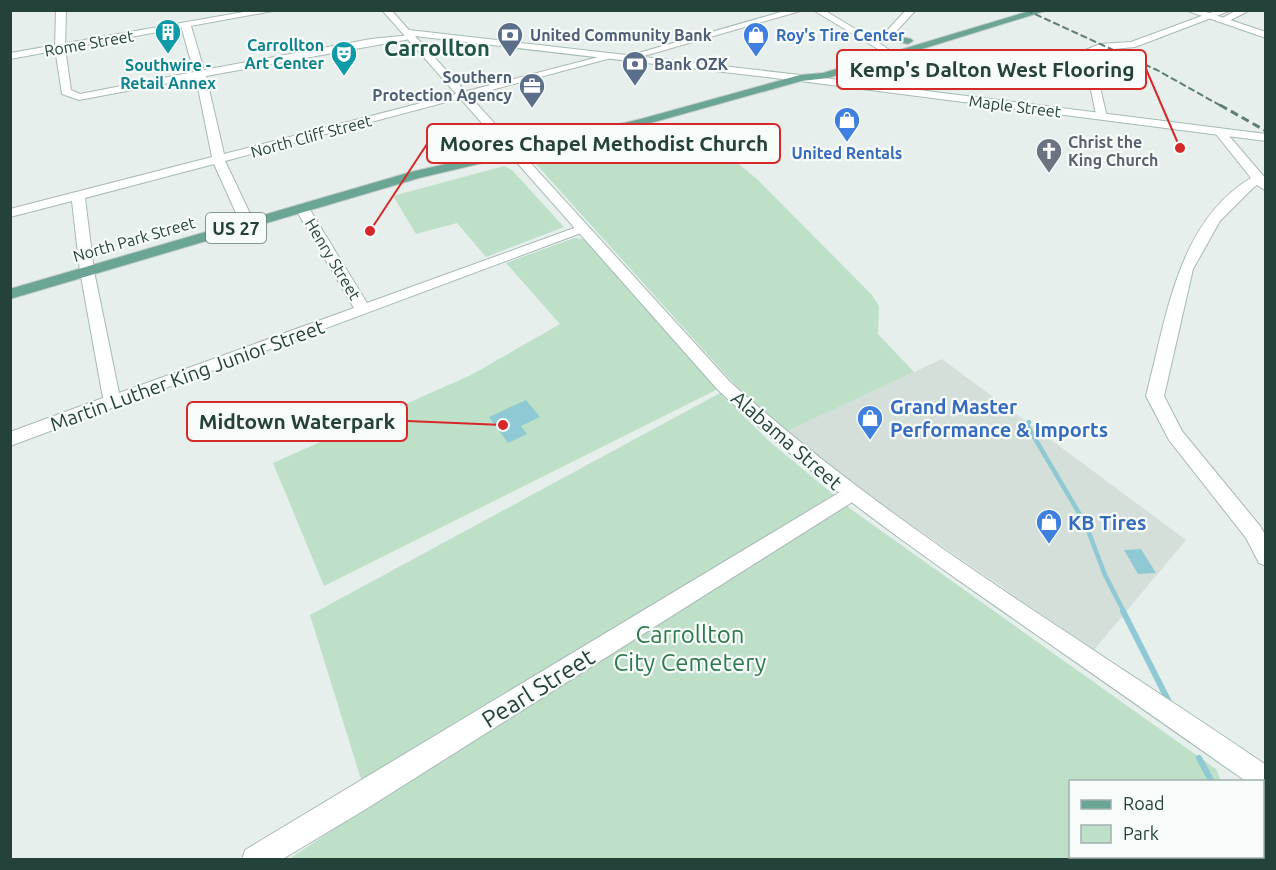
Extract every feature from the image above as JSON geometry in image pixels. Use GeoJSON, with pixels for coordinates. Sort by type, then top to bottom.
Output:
{"type":"FeatureCollection","features":[{"type":"Feature","properties":{"kind":"main road","name":"US 27"},"geometry":{"type":"LineString","coordinates":[[800,78],[806,72],[1011,10]]}},
{"type":"Feature","properties":{"kind":"main road","name":"US 27"},"geometry":{"type":"LineString","coordinates":[[510,151],[643,122],[800,78],[824,76],[1044,10]]}},
{"type":"Feature","properties":{"kind":"main road"},"geometry":{"type":"LineString","coordinates":[[886,37],[908,41]]}},
{"type":"Feature","properties":{"kind":"main road","name":"North Park Street"},"geometry":{"type":"LineString","coordinates":[[10,294],[302,208],[510,151]]}},
{"type":"Feature","properties":{"kind":"street"},"geometry":{"type":"LineString","coordinates":[[61,10],[60,48],[66,92],[79,97],[372,41],[409,36],[426,38],[443,36]]}},
{"type":"Feature","properties":{"kind":"street","name":"Rome Street"},"geometry":{"type":"LineString","coordinates":[[10,56],[186,26],[246,13],[274,10]]}},
{"type":"Feature","properties":{"kind":"street","name":"Alabama Street"},"geometry":{"type":"LineString","coordinates":[[386,10],[510,151],[724,386],[773,433],[850,494],[1266,780]]}},
{"type":"Feature","properties":{"kind":"street"},"geometry":{"type":"LineString","coordinates":[[626,58],[800,10]]}},
{"type":"Feature","properties":{"kind":"street"},"geometry":{"type":"LineString","coordinates":[[817,10],[883,49]]}},
{"type":"Feature","properties":{"kind":"street"},"geometry":{"type":"LineString","coordinates":[[871,42],[886,37],[912,10]]}},
{"type":"Feature","properties":{"kind":"street"},"geometry":{"type":"LineString","coordinates":[[1189,10],[1266,35]]}},
{"type":"Feature","properties":{"kind":"street"},"geometry":{"type":"LineString","coordinates":[[1101,117],[1087,52],[1100,47],[1132,45],[1228,10]]}},
{"type":"Feature","properties":{"kind":"street"},"geometry":{"type":"LineString","coordinates":[[1222,21],[1246,10]]}},
{"type":"Feature","properties":{"kind":"street"},"geometry":{"type":"LineString","coordinates":[[186,26],[208,103],[219,160],[248,224]]}},
{"type":"Feature","properties":{"kind":"street","name":"Maple Street"},"geometry":{"type":"LineString","coordinates":[[409,36],[443,36],[800,78],[1266,138]]}},
{"type":"Feature","properties":{"kind":"street","name":"North Cliff Street"},"geometry":{"type":"LineString","coordinates":[[10,213],[610,57]]}},
{"type":"Feature","properties":{"kind":"street"},"geometry":{"type":"LineString","coordinates":[[1220,132],[1262,184]]}},
{"type":"Feature","properties":{"kind":"street"},"geometry":{"type":"LineString","coordinates":[[1262,184],[1248,185],[1215,219],[1186,269],[1155,396],[1175,435],[1253,532],[1266,557]]}},
{"type":"Feature","properties":{"kind":"street"},"geometry":{"type":"LineString","coordinates":[[78,196],[87,271],[112,402]]}},
{"type":"Feature","properties":{"kind":"street","name":"Henry Street"},"geometry":{"type":"LineString","coordinates":[[302,208],[363,310]]}},
{"type":"Feature","properties":{"kind":"street","name":"Martin Luther King Junior Street"},"geometry":{"type":"LineString","coordinates":[[10,440],[582,230]]}},
{"type":"Feature","properties":{"kind":"street","name":"Pearl Street"},"geometry":{"type":"LineString","coordinates":[[255,860],[357,800],[850,494]]}},
{"type":"Feature","properties":{"kind":"shaded area"},"geometry":{"type":"Polygon","coordinates":[[[942,359],[1186,540],[1094,650],[864,493],[786,432],[942,359]]]}},
{"type":"Feature","properties":{"kind":"green space"},"geometry":{"type":"Polygon","coordinates":[[[683,123],[690,124],[757,179],[872,295],[879,306],[878,334],[914,372],[786,432],[735,385],[536,164],[536,159],[547,152],[683,123]]]}},
{"type":"Feature","properties":{"kind":"green space"},"geometry":{"type":"Polygon","coordinates":[[[504,166],[512,170],[564,227],[486,257],[457,223],[416,234],[393,196],[504,166]]]}},
{"type":"Feature","properties":{"kind":"green space"},"geometry":{"type":"Polygon","coordinates":[[[574,238],[585,239],[724,386],[324,586],[273,463],[471,375],[560,324],[506,263],[574,238]]]}},
{"type":"Feature","properties":{"kind":"green space","name":"Carrollton City Cemetery"},"geometry":{"type":"Polygon","coordinates":[[[720,393],[769,441],[852,510],[1216,769],[1221,780],[1069,780],[1069,858],[1248,859],[288,860],[369,805],[310,615],[720,393]]]}},
{"type":"Feature","properties":{"kind":"water"},"geometry":{"type":"Polygon","coordinates":[[[526,400],[540,417],[521,426],[527,434],[508,443],[489,417],[526,400]]]}},
{"type":"Feature","properties":{"kind":"water"},"geometry":{"type":"Polygon","coordinates":[[[1141,549],[1156,573],[1138,574],[1124,550],[1141,549]]]}},
{"type":"Feature","properties":{"kind":"waterway"},"geometry":{"type":"LineString","coordinates":[[1029,422],[1027,425],[1086,525],[1105,575],[1124,612]]}},
{"type":"Feature","properties":{"kind":"waterway"},"geometry":{"type":"LineString","coordinates":[[1123,611],[1170,704]]}},
{"type":"Feature","properties":{"kind":"waterway"},"geometry":{"type":"LineString","coordinates":[[1199,758],[1211,780]]}},
{"type":"Feature","properties":{"kind":"railway"},"geometry":{"type":"LineString","coordinates":[[1026,10],[1157,70],[1223,107]]}},
{"type":"Feature","properties":{"kind":"railway"},"geometry":{"type":"LineString","coordinates":[[1220,105],[1266,131]]}},
{"type":"Feature","properties":{"kind":"place","name":"Southwire - Retail Annex"},"geometry":{"type":"Point","coordinates":[168,55]}},
{"type":"Feature","properties":{"kind":"place","name":"United Community Bank"},"geometry":{"type":"Point","coordinates":[510,58]}},
{"type":"Feature","properties":{"kind":"place","name":"Roy's Tire Center"},"geometry":{"type":"Point","coordinates":[756,58]}},
{"type":"Feature","properties":{"kind":"place","name":"Carrollton Art Center"},"geometry":{"type":"Point","coordinates":[344,77]}},
{"type":"Feature","properties":{"kind":"place","name":"Bank OZK"},"geometry":{"type":"Point","coordinates":[635,87]}},
{"type":"Feature","properties":{"kind":"place","name":"Southern Protection Agency"},"geometry":{"type":"Point","coordinates":[532,109]}},
{"type":"Feature","properties":{"kind":"place","name":"United Rentals"},"geometry":{"type":"Point","coordinates":[847,143]}},
{"type":"Feature","properties":{"kind":"place","name":"Kemp's Dalton West Flooring"},"geometry":{"type":"Point","coordinates":[1180,148]}},
{"type":"Feature","properties":{"kind":"place","name":"Christ the King Church"},"geometry":{"type":"Point","coordinates":[1049,174]}},
{"type":"Feature","properties":{"kind":"place","name":"Moores Chapel Methodist Church"},"geometry":{"type":"Point","coordinates":[370,231]}},
{"type":"Feature","properties":{"kind":"place","name":"Midtown Waterpark"},"geometry":{"type":"Point","coordinates":[503,425]}},
{"type":"Feature","properties":{"kind":"place","name":"Grand Master Performance & Imports"},"geometry":{"type":"Point","coordinates":[870,441]}},
{"type":"Feature","properties":{"kind":"place","name":"KB Tires"},"geometry":{"type":"Point","coordinates":[1049,545]}},
{"type":"Feature","properties":{"kind":"district","name":"Carrollton"},"geometry":{"type":"Point","coordinates":[437,47]}}]}
